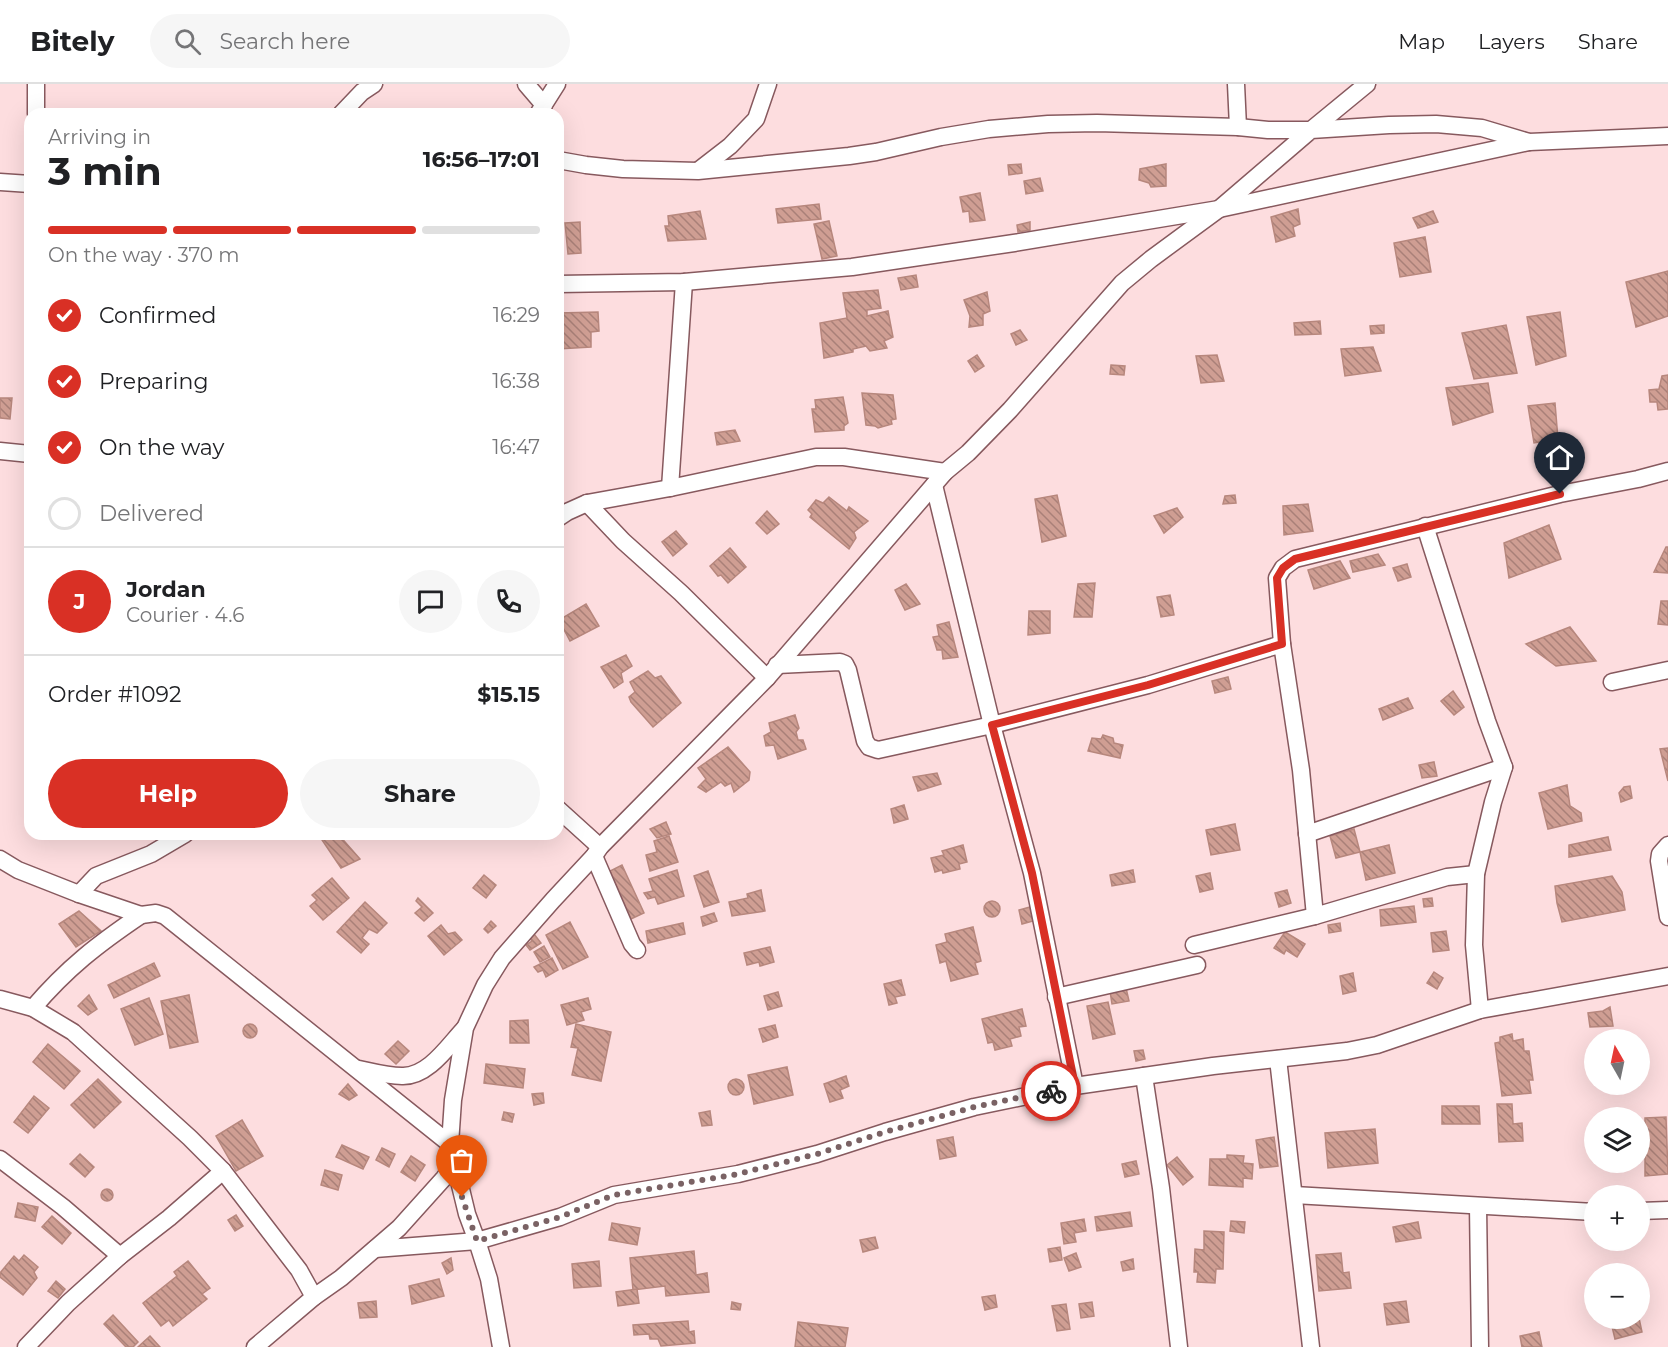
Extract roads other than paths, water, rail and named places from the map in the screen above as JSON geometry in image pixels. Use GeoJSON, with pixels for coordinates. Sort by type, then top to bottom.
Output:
{"type":"FeatureCollection","features":[{"type":"Feature","properties":{"kind":"street"},"geometry":{"type":"LineString","coordinates":[[36,84],[36,108]]}},
{"type":"Feature","properties":{"kind":"street"},"geometry":{"type":"LineString","coordinates":[[347,108],[362,92],[374,84]]}},
{"type":"Feature","properties":{"kind":"street"},"geometry":{"type":"LineString","coordinates":[[526,84],[540,108]]}},
{"type":"Feature","properties":{"kind":"street"},"geometry":{"type":"LineString","coordinates":[[542,108],[557,84]]}},
{"type":"Feature","properties":{"kind":"street"},"geometry":{"type":"LineString","coordinates":[[698,171],[730,146],[756,118],[768,84]]}},
{"type":"Feature","properties":{"kind":"street"},"geometry":{"type":"LineString","coordinates":[[1236,84],[1238,127]]}},
{"type":"Feature","properties":{"kind":"street"},"geometry":{"type":"LineString","coordinates":[[501,1347],[489,1279],[467,1214],[450,1144],[453,1100],[465,1028],[485,985],[502,958],[597,851],[772,672],[940,478],[1010,410],[1122,283],[1219,209],[1367,84]]}},
{"type":"Feature","properties":{"kind":"street"},"geometry":{"type":"LineString","coordinates":[[564,161],[623,169],[698,171],[849,156],[989,129],[1097,123],[1268,130],[1437,124],[1482,128],[1529,142]]}},
{"type":"Feature","properties":{"kind":"street"},"geometry":{"type":"LineString","coordinates":[[564,284],[684,282],[852,267],[1219,209],[1529,142],[1668,136]]}},
{"type":"Feature","properties":{"kind":"street"},"geometry":{"type":"LineString","coordinates":[[0,182],[24,184]]}},
{"type":"Feature","properties":{"kind":"street"},"geometry":{"type":"LineString","coordinates":[[670,488],[684,282]]}},
{"type":"Feature","properties":{"kind":"street"},"geometry":{"type":"LineString","coordinates":[[0,451],[24,453]]}},
{"type":"Feature","properties":{"kind":"street"},"geometry":{"type":"LineString","coordinates":[[564,513],[587,503],[816,457],[832,456],[940,478]]}},
{"type":"Feature","properties":{"kind":"street"},"geometry":{"type":"LineString","coordinates":[[1315,916],[1301,770],[1282,644],[1277,578],[1283,568],[1295,559],[1425,526],[1668,471]]}},
{"type":"Feature","properties":{"kind":"street"},"geometry":{"type":"LineString","coordinates":[[940,478],[992,725],[1032,873],[1075,1086]]}},
{"type":"Feature","properties":{"kind":"street"},"geometry":{"type":"LineString","coordinates":[[587,503],[623,541],[772,672],[840,662],[845,664],[865,741],[869,747],[878,750],[992,725],[1148,685],[1282,644]]}},
{"type":"Feature","properties":{"kind":"street"},"geometry":{"type":"LineString","coordinates":[[1425,526],[1487,721],[1504,767],[1492,802],[1476,874],[1474,945],[1480,1010]]}},
{"type":"Feature","properties":{"kind":"street"},"geometry":{"type":"LineString","coordinates":[[1612,682],[1668,670]]}},
{"type":"Feature","properties":{"kind":"street"},"geometry":{"type":"LineString","coordinates":[[1307,834],[1504,767]]}},
{"type":"Feature","properties":{"kind":"street"},"geometry":{"type":"LineString","coordinates":[[564,815],[597,851],[632,944],[637,950]]}},
{"type":"Feature","properties":{"kind":"street"},"geometry":{"type":"LineString","coordinates":[[79,894],[96,876],[151,854],[175,840]]}},
{"type":"Feature","properties":{"kind":"street"},"geometry":{"type":"LineString","coordinates":[[1668,845],[1660,854],[1659,861],[1668,917]]}},
{"type":"Feature","properties":{"kind":"street"},"geometry":{"type":"LineString","coordinates":[[0,859],[18,870],[79,894],[141,915],[156,913],[165,916],[450,1144]]}},
{"type":"Feature","properties":{"kind":"street"},"geometry":{"type":"LineString","coordinates":[[1194,945],[1315,916],[1447,877],[1476,874]]}},
{"type":"Feature","properties":{"kind":"street"},"geometry":{"type":"LineString","coordinates":[[33,1008],[55,982],[79,960],[141,915]]}},
{"type":"Feature","properties":{"kind":"street"},"geometry":{"type":"LineString","coordinates":[[1056,997],[1197,965]]}},
{"type":"Feature","properties":{"kind":"street"},"geometry":{"type":"LineString","coordinates":[[375,1249],[477,1241],[560,1217],[614,1195],[738,1174],[817,1154],[974,1107],[1075,1086],[1347,1051],[1377,1045],[1480,1010],[1668,976]]}},
{"type":"Feature","properties":{"kind":"street"},"geometry":{"type":"LineString","coordinates":[[0,999],[33,1008],[73,1032],[190,1138],[223,1170],[299,1270],[314,1297]]}},
{"type":"Feature","properties":{"kind":"street"},"geometry":{"type":"LineString","coordinates":[[357,1069],[404,1077],[419,1072],[433,1063],[465,1028]]}},
{"type":"Feature","properties":{"kind":"street"},"geometry":{"type":"LineString","coordinates":[[1278,1059],[1311,1347]]}},
{"type":"Feature","properties":{"kind":"street"},"geometry":{"type":"LineString","coordinates":[[1144,1076],[1161,1188],[1179,1347]]}},
{"type":"Feature","properties":{"kind":"street"},"geometry":{"type":"LineString","coordinates":[[0,1159],[72,1214],[120,1256]]}},
{"type":"Feature","properties":{"kind":"street"},"geometry":{"type":"LineString","coordinates":[[255,1347],[399,1228],[428,1198],[454,1165]]}},
{"type":"Feature","properties":{"kind":"street"},"geometry":{"type":"LineString","coordinates":[[26,1347],[68,1303],[120,1256],[169,1218],[223,1170]]}},
{"type":"Feature","properties":{"kind":"street"},"geometry":{"type":"LineString","coordinates":[[1294,1195],[1584,1211]]}},
{"type":"Feature","properties":{"kind":"street"},"geometry":{"type":"LineString","coordinates":[[1478,1206],[1480,1347]]}},
{"type":"Feature","properties":{"kind":"street"},"geometry":{"type":"LineString","coordinates":[[1650,1211],[1668,1210]]}}]}
